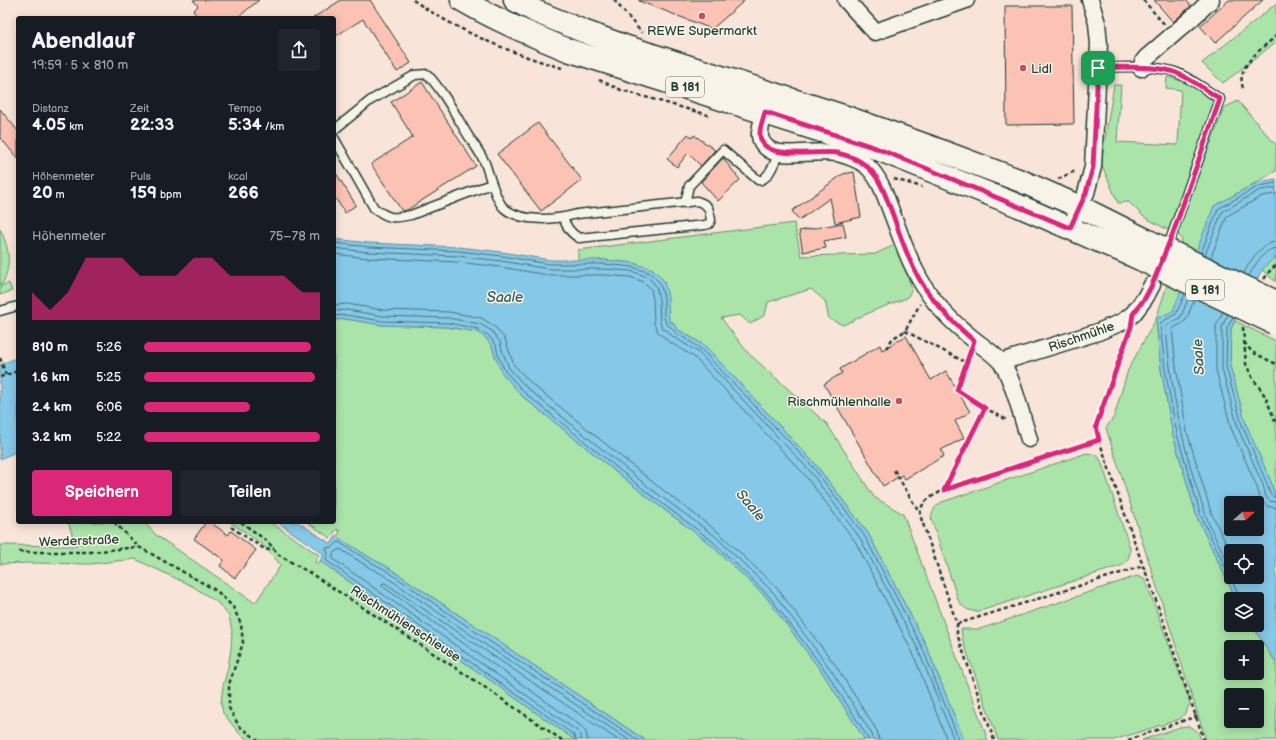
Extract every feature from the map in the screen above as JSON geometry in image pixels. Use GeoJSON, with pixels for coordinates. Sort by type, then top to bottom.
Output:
{"type":"FeatureCollection","features":[{"type":"Feature","properties":{"kind":"main road","name":"B 181"},"geometry":{"type":"LineString","coordinates":[[462,0],[477,9],[568,50],[876,148],[1070,228],[1140,248]]}},
{"type":"Feature","properties":{"kind":"main road","name":"B 181"},"geometry":{"type":"LineString","coordinates":[[515,0],[538,12],[583,31],[627,47],[849,118],[1021,180],[1080,206],[1140,248],[1275,317]]}},
{"type":"Feature","properties":{"kind":"street"},"geometry":{"type":"LineString","coordinates":[[846,0],[874,32],[966,0]]}},
{"type":"Feature","properties":{"kind":"street"},"geometry":{"type":"LineString","coordinates":[[1070,228],[1086,193],[1093,167],[1099,44],[1097,23],[1090,0]]}},
{"type":"Feature","properties":{"kind":"street"},"geometry":{"type":"LineString","coordinates":[[1141,68],[1146,58],[1211,0]]}},
{"type":"Feature","properties":{"kind":"street"},"geometry":{"type":"LineString","coordinates":[[765,112],[760,137],[762,143],[767,148],[779,153],[838,153],[857,160],[872,172],[884,191],[907,254],[926,291],[944,312],[974,341],[1001,362],[1014,390],[1029,439]]}},
{"type":"Feature","properties":{"kind":"street","name":"Rischmühle"},"geometry":{"type":"LineString","coordinates":[[1001,362],[1098,332],[1122,322],[1133,314],[1145,298],[1152,285]]}},
{"type":"Feature","properties":{"kind":"lane","name":"Rischmühle"},"geometry":{"type":"LineString","coordinates":[[1098,68],[1141,68],[1160,69],[1175,72],[1201,86],[1220,99],[1173,233],[1152,285]]}},
{"type":"Feature","properties":{"kind":"lane"},"geometry":{"type":"LineString","coordinates":[[336,128],[371,100],[415,75],[427,74],[438,85],[485,163],[502,207],[515,215],[537,218],[563,218],[577,214],[697,202],[705,204],[709,210],[711,220],[709,224],[579,238],[569,230],[563,218]]}},
{"type":"Feature","properties":{"kind":"lane"},"geometry":{"type":"LineString","coordinates":[[336,142],[374,208],[385,216],[398,218],[411,215],[492,184]]}},
{"type":"Feature","properties":{"kind":"lane"},"geometry":{"type":"LineString","coordinates":[[685,203],[688,186],[723,150],[758,180],[764,179],[768,175],[779,153]]}},
{"type":"Feature","properties":{"kind":"lane"},"geometry":{"type":"LineString","coordinates":[[0,311],[16,307]]}},
{"type":"Feature","properties":{"kind":"path"},"geometry":{"type":"LineString","coordinates":[[614,0],[647,38]]}},
{"type":"Feature","properties":{"kind":"path"},"geometry":{"type":"LineString","coordinates":[[1143,0],[1173,34]]}},
{"type":"Feature","properties":{"kind":"path"},"geometry":{"type":"LineString","coordinates":[[1243,88],[1242,79],[1244,68],[1252,58],[1276,36]]}},
{"type":"Feature","properties":{"kind":"path"},"geometry":{"type":"LineString","coordinates":[[1057,180],[1075,171],[1079,166]]}},
{"type":"Feature","properties":{"kind":"path"},"geometry":{"type":"LineString","coordinates":[[886,348],[893,338],[905,331],[926,291]]}},
{"type":"Feature","properties":{"kind":"path"},"geometry":{"type":"LineString","coordinates":[[1133,314],[1131,327],[1096,426],[1099,440],[1143,566],[1150,580],[1204,740]]}},
{"type":"Feature","properties":{"kind":"path"},"geometry":{"type":"LineString","coordinates":[[905,331],[967,363]]}},
{"type":"Feature","properties":{"kind":"path"},"geometry":{"type":"LineString","coordinates":[[974,341],[957,390],[985,408],[1011,422],[1024,422]]}},
{"type":"Feature","properties":{"kind":"path"},"geometry":{"type":"LineString","coordinates":[[1276,364],[1252,352],[1244,342],[1246,364],[1252,378],[1265,396],[1276,423]]}},
{"type":"Feature","properties":{"kind":"path"},"geometry":{"type":"LineString","coordinates":[[0,358],[6,375]]}},
{"type":"Feature","properties":{"kind":"path"},"geometry":{"type":"LineString","coordinates":[[0,377],[16,372]]}},
{"type":"Feature","properties":{"kind":"path"},"geometry":{"type":"LineString","coordinates":[[944,490],[985,408]]}},
{"type":"Feature","properties":{"kind":"path"},"geometry":{"type":"LineString","coordinates":[[994,740],[956,634],[957,624],[920,515],[920,510],[926,500],[944,490],[1099,440]]}},
{"type":"Feature","properties":{"kind":"path"},"geometry":{"type":"LineString","coordinates":[[894,470],[916,507],[920,510]]}},
{"type":"Feature","properties":{"kind":"path","name":"Werderstraße"},"geometry":{"type":"LineString","coordinates":[[116,524],[139,547],[217,591],[233,608],[241,624],[243,643],[229,684],[229,708],[239,726],[258,740]]}},
{"type":"Feature","properties":{"kind":"path","name":"Rischmühlenschleuse"},"geometry":{"type":"LineString","coordinates":[[243,524],[267,541],[279,555],[474,680],[562,740]]}},
{"type":"Feature","properties":{"kind":"path"},"geometry":{"type":"LineString","coordinates":[[231,527],[266,550],[274,548]]}},
{"type":"Feature","properties":{"kind":"path","name":"Werderstraße"},"geometry":{"type":"LineString","coordinates":[[20,552],[91,552],[139,547]]}},
{"type":"Feature","properties":{"kind":"path"},"geometry":{"type":"LineString","coordinates":[[957,624],[1143,566]]}},
{"type":"Feature","properties":{"kind":"path"},"geometry":{"type":"LineString","coordinates":[[1128,740],[1197,716]]}},
{"type":"Feature","properties":{"kind":"green space"},"geometry":{"type":"Polygon","coordinates":[[[1276,4],[1276,42],[1223,83],[1202,63],[1276,4]]]}},
{"type":"Feature","properties":{"kind":"green space"},"geometry":{"type":"Polygon","coordinates":[[[1167,77],[1185,83],[1205,94],[1212,102],[1214,109],[1170,231],[1144,217],[1129,202],[1118,203],[1101,163],[1114,85],[1121,85],[1117,142],[1178,145],[1181,90],[1166,88],[1167,77]]]}},
{"type":"Feature","properties":{"kind":"green space"},"geometry":{"type":"Polygon","coordinates":[[[1238,101],[1276,145],[1276,171],[1215,206],[1173,312],[1156,320],[1161,369],[1173,435],[1197,517],[1224,574],[1224,584],[1229,584],[1233,592],[1224,592],[1224,632],[1256,632],[1261,640],[1224,640],[1224,680],[1264,680],[1264,644],[1276,663],[1276,740],[1206,740],[1106,428],[1114,417],[1128,370],[1156,319],[1182,240],[1177,232],[1224,108],[1238,101]]]}},
{"type":"Feature","properties":{"kind":"green space"},"geometry":{"type":"Polygon","coordinates":[[[794,223],[801,256],[875,254],[897,244],[912,289],[907,298],[875,310],[843,325],[829,319],[825,301],[811,289],[768,302],[765,315],[750,324],[740,315],[721,318],[748,353],[827,424],[874,497],[903,514],[988,740],[964,740],[926,645],[868,533],[816,465],[704,345],[677,329],[673,322],[669,322],[668,317],[633,263],[604,260],[578,261],[578,250],[794,223]]]}},
{"type":"Feature","properties":{"kind":"green space"},"geometry":{"type":"Polygon","coordinates":[[[0,229],[8,250],[7,272],[1,286],[9,283],[12,291],[0,295],[0,229]]]}},
{"type":"Feature","properties":{"kind":"green space"},"geometry":{"type":"Polygon","coordinates":[[[1276,256],[1276,282],[1262,270],[1276,256]]]}},
{"type":"Feature","properties":{"kind":"green space"},"geometry":{"type":"Polygon","coordinates":[[[346,319],[382,325],[447,327],[478,332],[486,338],[492,346],[495,356],[522,396],[646,496],[709,543],[766,597],[824,675],[865,740],[645,740],[386,566],[337,537],[340,531],[337,529],[330,538],[310,524],[336,524],[336,320],[346,319]]]}},
{"type":"Feature","properties":{"kind":"green space"},"geometry":{"type":"Polygon","coordinates":[[[1235,321],[1276,341],[1276,499],[1271,482],[1246,425],[1230,366],[1231,329],[1235,321]]]}},
{"type":"Feature","properties":{"kind":"green space"},"geometry":{"type":"Polygon","coordinates":[[[1087,453],[1097,455],[1101,461],[1130,548],[1127,561],[1123,565],[980,611],[973,611],[962,606],[958,600],[931,518],[936,507],[942,502],[1087,453]]]}},
{"type":"Feature","properties":{"kind":"green space"},"geometry":{"type":"Polygon","coordinates":[[[69,524],[146,524],[156,535],[255,603],[281,565],[262,544],[233,524],[273,524],[319,555],[315,562],[318,564],[320,561],[575,740],[248,740],[239,733],[223,713],[221,703],[231,649],[232,631],[229,616],[217,602],[192,586],[135,559],[90,564],[0,564],[0,545],[76,546],[69,524]]]}},
{"type":"Feature","properties":{"kind":"green space"},"geometry":{"type":"Polygon","coordinates":[[[1137,576],[1144,579],[1146,582],[1190,702],[1184,715],[1180,719],[1114,740],[998,740],[962,638],[961,629],[980,629],[1137,576]]]}},
{"type":"Feature","properties":{"kind":"green space"},"geometry":{"type":"Polygon","coordinates":[[[1188,726],[1197,731],[1201,740],[1142,740],[1180,727],[1188,726]]]}},
{"type":"Feature","properties":{"kind":"water","name":"Saale"},"geometry":{"type":"Polygon","coordinates":[[[1276,179],[1276,256],[1262,270],[1231,328],[1230,366],[1246,424],[1271,482],[1276,499],[1276,663],[1264,644],[1264,640],[1261,640],[1256,632],[1264,632],[1264,592],[1233,592],[1229,584],[1264,584],[1264,544],[1224,544],[1224,574],[1197,517],[1173,435],[1161,369],[1156,319],[1173,311],[1214,206],[1258,182],[1276,179]]]}},
{"type":"Feature","properties":{"kind":"water","name":"Saale"},"geometry":{"type":"Polygon","coordinates":[[[336,239],[369,243],[458,247],[502,252],[550,260],[604,260],[633,263],[653,269],[664,281],[668,297],[669,322],[673,322],[677,329],[704,345],[816,465],[868,533],[926,645],[964,740],[865,740],[824,675],[766,597],[709,543],[646,496],[522,396],[502,373],[492,346],[486,338],[478,332],[447,327],[382,325],[346,319],[336,320],[336,239]]]}},
{"type":"Feature","properties":{"kind":"water"},"geometry":{"type":"Polygon","coordinates":[[[16,358],[16,452],[0,459],[0,365],[16,358]]]}},
{"type":"Feature","properties":{"kind":"water"},"geometry":{"type":"Polygon","coordinates":[[[280,524],[301,524],[331,544],[336,536],[386,566],[645,740],[575,740],[320,561],[324,554],[280,524]]]}},
{"type":"Feature","properties":{"kind":"building"},"geometry":{"type":"Polygon","coordinates":[[[193,0],[259,0],[239,16],[197,16],[193,11],[198,6],[193,0]]]}},
{"type":"Feature","properties":{"kind":"building"},"geometry":{"type":"Polygon","coordinates":[[[341,0],[370,0],[411,63],[397,72],[363,19],[336,36],[336,16],[316,16],[341,0]]]}},
{"type":"Feature","properties":{"kind":"building","name":"REWE Supermarkt"},"geometry":{"type":"Polygon","coordinates":[[[639,0],[745,0],[712,29],[639,0]]]}},
{"type":"Feature","properties":{"kind":"building"},"geometry":{"type":"Polygon","coordinates":[[[1154,0],[1186,0],[1191,6],[1173,22],[1154,0]]]}},
{"type":"Feature","properties":{"kind":"building"},"geometry":{"type":"Polygon","coordinates":[[[1229,0],[1263,0],[1215,43],[1200,26],[1229,0]]]}},
{"type":"Feature","properties":{"kind":"building"},"geometry":{"type":"Polygon","coordinates":[[[1005,6],[1072,6],[1074,124],[1006,125],[1005,6]]]}},
{"type":"Feature","properties":{"kind":"building"},"geometry":{"type":"Polygon","coordinates":[[[422,82],[476,166],[407,210],[402,211],[371,164],[413,137],[391,102],[422,82]]]}},
{"type":"Feature","properties":{"kind":"building"},"geometry":{"type":"Polygon","coordinates":[[[0,109],[16,129],[16,157],[0,137],[0,109]]]}},
{"type":"Feature","properties":{"kind":"building"},"geometry":{"type":"Polygon","coordinates":[[[538,123],[582,180],[541,211],[497,154],[538,123]]]}},
{"type":"Feature","properties":{"kind":"building"},"geometry":{"type":"Polygon","coordinates":[[[688,134],[692,138],[694,135],[715,150],[701,166],[688,153],[677,167],[667,159],[688,134]]]}},
{"type":"Feature","properties":{"kind":"building"},"geometry":{"type":"Polygon","coordinates":[[[723,158],[740,180],[718,201],[701,182],[723,158]]]}},
{"type":"Feature","properties":{"kind":"building"},"geometry":{"type":"Polygon","coordinates":[[[854,172],[861,217],[835,223],[830,198],[799,220],[792,211],[843,174],[854,172]]]}},
{"type":"Feature","properties":{"kind":"building"},"geometry":{"type":"Polygon","coordinates":[[[336,173],[356,205],[345,213],[336,199],[336,173]]]}},
{"type":"Feature","properties":{"kind":"building"},"geometry":{"type":"Polygon","coordinates":[[[843,223],[846,237],[824,241],[826,248],[803,252],[799,231],[843,223]]]}},
{"type":"Feature","properties":{"kind":"building","name":"Rischmühlenhalle"},"geometry":{"type":"Polygon","coordinates":[[[906,336],[931,380],[946,371],[970,412],[955,421],[964,438],[941,450],[944,456],[905,479],[902,475],[883,486],[824,384],[842,373],[840,369],[880,345],[882,350],[906,336]]]}},
{"type":"Feature","properties":{"kind":"building"},"geometry":{"type":"Polygon","coordinates":[[[205,524],[213,524],[228,535],[231,531],[256,550],[235,578],[220,566],[224,560],[194,539],[205,524]]]}},
{"type":"Feature","properties":{"kind":"place","name":"REWE Supermarkt"},"geometry":{"type":"Point","coordinates":[702,16]}},
{"type":"Feature","properties":{"kind":"place","name":"Lidl"},"geometry":{"type":"Point","coordinates":[1023,68]}},
{"type":"Feature","properties":{"kind":"place","name":"Rischmühlenhalle"},"geometry":{"type":"Point","coordinates":[899,401]}},
{"type":"Feature","properties":{"kind":"route"},"geometry":{"type":"LineString","coordinates":[[1098,68],[1141,68],[1160,69],[1175,72],[1201,86],[1220,99],[1173,233],[1152,285],[1145,298],[1133,314],[1131,327],[1096,426],[1099,440],[944,490],[985,408],[957,390],[974,341],[944,312],[932,299],[924,287],[907,254],[884,191],[872,172],[857,160],[838,153],[779,153],[767,148],[762,143],[760,137],[765,112],[876,148],[1070,228],[1086,193],[1093,167],[1098,68]]}}]}
